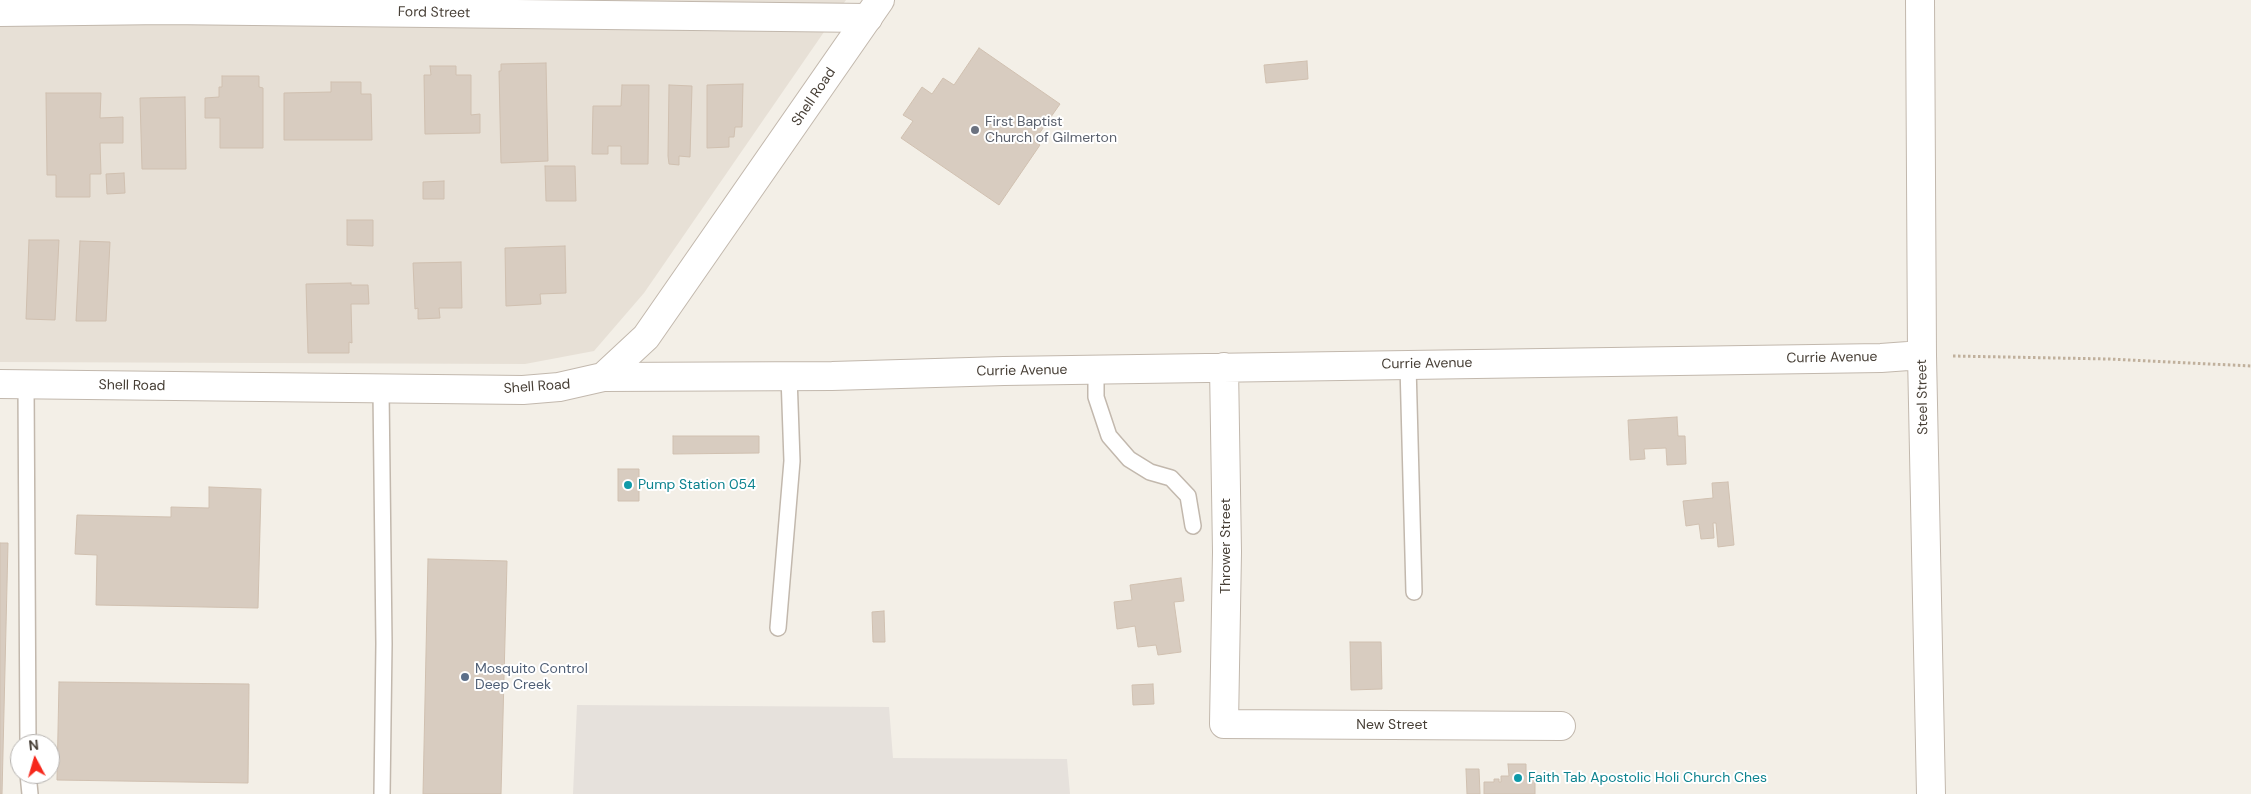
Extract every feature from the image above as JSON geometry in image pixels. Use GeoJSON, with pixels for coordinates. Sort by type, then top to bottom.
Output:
{"type":"FeatureCollection","features":[{"type":"Feature","properties":{"kind":"street","name":"Steel Street"},"geometry":{"type":"LineString","coordinates":[[1920,0],[1922,355],[1931,794]]}},
{"type":"Feature","properties":{"kind":"street","name":"Ford Street"},"geometry":{"type":"LineString","coordinates":[[0,12],[874,9]]}},
{"type":"Feature","properties":{"kind":"street","name":"Shell Road"},"geometry":{"type":"LineString","coordinates":[[13,385],[522,390],[559,387],[604,378],[646,337],[874,9]]}},
{"type":"Feature","properties":{"kind":"street","name":"Currie Avenue"},"geometry":{"type":"LineString","coordinates":[[604,378],[1881,358],[1922,355]]}},
{"type":"Feature","properties":{"kind":"street","name":"Thrower Street"},"geometry":{"type":"LineString","coordinates":[[1224,367],[1227,552],[1224,724]]}},
{"type":"Feature","properties":{"kind":"street","name":"New Street"},"geometry":{"type":"LineString","coordinates":[[1224,724],[1561,726]]}},
{"type":"Feature","properties":{"kind":"lane"},"geometry":{"type":"LineString","coordinates":[[1408,365],[1414,592]]}},
{"type":"Feature","properties":{"kind":"lane"},"geometry":{"type":"LineString","coordinates":[[1096,371],[1096,397],[1109,436],[1129,459],[1150,472],[1170,478],[1188,496],[1193,526]]}},
{"type":"Feature","properties":{"kind":"lane"},"geometry":{"type":"LineString","coordinates":[[778,628],[792,461],[789,376]]}},
{"type":"Feature","properties":{"kind":"lane"},"geometry":{"type":"LineString","coordinates":[[13,385],[28,734]]}},
{"type":"Feature","properties":{"kind":"lane"},"geometry":{"type":"LineString","coordinates":[[381,390],[384,644],[382,794]]}},
{"type":"Feature","properties":{"kind":"path"},"geometry":{"type":"LineString","coordinates":[[1922,355],[2108,358],[2251,366]]}},
{"type":"Feature","properties":{"kind":"shaded area"},"geometry":{"type":"Polygon","coordinates":[[[0,0],[846,0],[644,293],[594,351],[525,364],[0,362],[0,0]]]}},
{"type":"Feature","properties":{"kind":"shaded area"},"geometry":{"type":"Polygon","coordinates":[[[577,705],[889,707],[893,758],[1067,759],[1070,794],[573,794],[577,705]]]}},
{"type":"Feature","properties":{"kind":"building","name":"First Baptist Church of Gilmerton"},"geometry":{"type":"Polygon","coordinates":[[[979,48],[1060,104],[1034,141],[1040,145],[999,205],[901,138],[913,121],[903,115],[922,87],[932,94],[943,78],[954,85],[979,48]]]}},
{"type":"Feature","properties":{"kind":"building"},"geometry":{"type":"Polygon","coordinates":[[[1307,61],[1308,79],[1266,83],[1264,65],[1307,61]]]}},
{"type":"Feature","properties":{"kind":"building"},"geometry":{"type":"Polygon","coordinates":[[[546,63],[548,161],[501,163],[499,71],[501,71],[501,64],[546,63]]]}},
{"type":"Feature","properties":{"kind":"building"},"geometry":{"type":"Polygon","coordinates":[[[430,66],[456,66],[456,75],[471,75],[471,115],[480,114],[480,133],[425,134],[424,75],[431,75],[430,66]]]}},
{"type":"Feature","properties":{"kind":"building"},"geometry":{"type":"Polygon","coordinates":[[[222,76],[259,76],[259,87],[263,88],[263,148],[220,148],[220,118],[205,118],[205,98],[219,97],[219,87],[222,87],[222,76]]]}},
{"type":"Feature","properties":{"kind":"building"},"geometry":{"type":"Polygon","coordinates":[[[331,82],[361,82],[361,94],[371,94],[372,140],[284,140],[284,93],[331,92],[331,82]]]}},
{"type":"Feature","properties":{"kind":"building"},"geometry":{"type":"Polygon","coordinates":[[[743,84],[742,127],[735,127],[734,137],[729,137],[729,147],[707,148],[707,85],[743,84]]]}},
{"type":"Feature","properties":{"kind":"building"},"geometry":{"type":"Polygon","coordinates":[[[622,85],[649,85],[648,164],[621,164],[621,146],[608,146],[608,154],[592,154],[593,106],[621,106],[622,85]]]}},
{"type":"Feature","properties":{"kind":"building"},"geometry":{"type":"Polygon","coordinates":[[[669,85],[692,86],[690,157],[679,156],[679,165],[669,164],[668,156],[669,85]]]}},
{"type":"Feature","properties":{"kind":"building"},"geometry":{"type":"Polygon","coordinates":[[[46,93],[101,93],[100,118],[123,117],[123,143],[100,143],[101,174],[90,174],[90,197],[56,197],[56,175],[47,175],[46,93]]]}},
{"type":"Feature","properties":{"kind":"building"},"geometry":{"type":"Polygon","coordinates":[[[185,97],[186,169],[142,169],[140,98],[185,97]]]}},
{"type":"Feature","properties":{"kind":"building"},"geometry":{"type":"Polygon","coordinates":[[[545,166],[575,166],[576,201],[546,201],[545,166]]]}},
{"type":"Feature","properties":{"kind":"building"},"geometry":{"type":"Polygon","coordinates":[[[124,173],[125,193],[107,194],[106,174],[124,173]]]}},
{"type":"Feature","properties":{"kind":"building"},"geometry":{"type":"Polygon","coordinates":[[[444,181],[444,199],[423,199],[423,182],[444,181]]]}},
{"type":"Feature","properties":{"kind":"building"},"geometry":{"type":"Polygon","coordinates":[[[347,220],[373,220],[373,246],[347,245],[347,220]]]}},
{"type":"Feature","properties":{"kind":"building"},"geometry":{"type":"Polygon","coordinates":[[[29,240],[59,240],[55,320],[26,319],[29,240]]]}},
{"type":"Feature","properties":{"kind":"building"},"geometry":{"type":"Polygon","coordinates":[[[80,241],[110,242],[106,321],[76,321],[80,241]]]}},
{"type":"Feature","properties":{"kind":"building"},"geometry":{"type":"Polygon","coordinates":[[[565,246],[566,293],[540,294],[541,304],[506,306],[505,248],[565,246]]]}},
{"type":"Feature","properties":{"kind":"building"},"geometry":{"type":"Polygon","coordinates":[[[461,262],[462,308],[439,308],[440,318],[418,319],[418,308],[415,309],[413,263],[461,262]]]}},
{"type":"Feature","properties":{"kind":"building"},"geometry":{"type":"Polygon","coordinates":[[[351,283],[351,285],[368,285],[369,304],[351,304],[352,343],[349,342],[349,353],[308,353],[306,284],[351,283]]]}},
{"type":"Feature","properties":{"kind":"building"},"geometry":{"type":"Polygon","coordinates":[[[1677,417],[1678,436],[1685,436],[1686,464],[1667,465],[1666,448],[1644,449],[1645,459],[1630,460],[1628,420],[1677,417]]]}},
{"type":"Feature","properties":{"kind":"building"},"geometry":{"type":"Polygon","coordinates":[[[673,436],[759,436],[759,453],[673,454],[673,436]]]}},
{"type":"Feature","properties":{"kind":"building","name":"Pump Station 054"},"geometry":{"type":"Polygon","coordinates":[[[618,469],[639,469],[639,501],[618,501],[618,469]]]}},
{"type":"Feature","properties":{"kind":"building"},"geometry":{"type":"Polygon","coordinates":[[[1728,482],[1734,545],[1718,547],[1716,523],[1713,523],[1714,538],[1701,539],[1699,524],[1686,526],[1683,501],[1713,498],[1712,483],[1728,482]]]}},
{"type":"Feature","properties":{"kind":"building"},"geometry":{"type":"Polygon","coordinates":[[[209,487],[261,489],[258,608],[96,605],[97,555],[75,554],[77,515],[171,517],[171,507],[209,508],[209,487]]]}},
{"type":"Feature","properties":{"kind":"building"},"geometry":{"type":"Polygon","coordinates":[[[0,543],[8,543],[2,794],[0,794],[0,543]]]}},
{"type":"Feature","properties":{"kind":"building","name":"Mosquito Control Deep Creek"},"geometry":{"type":"Polygon","coordinates":[[[428,559],[507,561],[501,794],[423,794],[428,559]]]}},
{"type":"Feature","properties":{"kind":"building"},"geometry":{"type":"Polygon","coordinates":[[[1181,578],[1184,601],[1174,602],[1181,652],[1158,655],[1156,645],[1138,647],[1135,626],[1117,629],[1114,602],[1132,600],[1130,585],[1181,578]]]}},
{"type":"Feature","properties":{"kind":"building"},"geometry":{"type":"Polygon","coordinates":[[[884,611],[885,642],[873,642],[872,612],[884,611]]]}},
{"type":"Feature","properties":{"kind":"building"},"geometry":{"type":"Polygon","coordinates":[[[1350,642],[1381,642],[1382,689],[1351,690],[1350,642]]]}},
{"type":"Feature","properties":{"kind":"building"},"geometry":{"type":"Polygon","coordinates":[[[59,682],[249,684],[248,783],[60,780],[60,734],[58,734],[59,682]]]}},
{"type":"Feature","properties":{"kind":"building"},"geometry":{"type":"Polygon","coordinates":[[[1153,684],[1154,704],[1133,705],[1132,685],[1153,684]]]}},
{"type":"Feature","properties":{"kind":"building","name":"Faith Tab Apostolic Holi Church Ches"},"geometry":{"type":"Polygon","coordinates":[[[1508,764],[1526,764],[1526,776],[1535,776],[1535,794],[1484,794],[1484,782],[1494,782],[1494,779],[1499,779],[1499,782],[1501,782],[1501,776],[1509,776],[1508,764]]]}},
{"type":"Feature","properties":{"kind":"building"},"geometry":{"type":"Polygon","coordinates":[[[1466,769],[1479,769],[1480,794],[1467,794],[1466,769]]]}},
{"type":"Feature","properties":{"kind":"place","name":"First Baptist Church of Gilmerton"},"geometry":{"type":"Point","coordinates":[975,130]}},
{"type":"Feature","properties":{"kind":"place","name":"Pump Station 054"},"geometry":{"type":"Point","coordinates":[628,485]}},
{"type":"Feature","properties":{"kind":"place","name":"Mosquito Control Deep Creek"},"geometry":{"type":"Point","coordinates":[465,677]}},
{"type":"Feature","properties":{"kind":"place","name":"Faith Tab Apostolic Holi Church Ches"},"geometry":{"type":"Point","coordinates":[1518,778]}}]}
